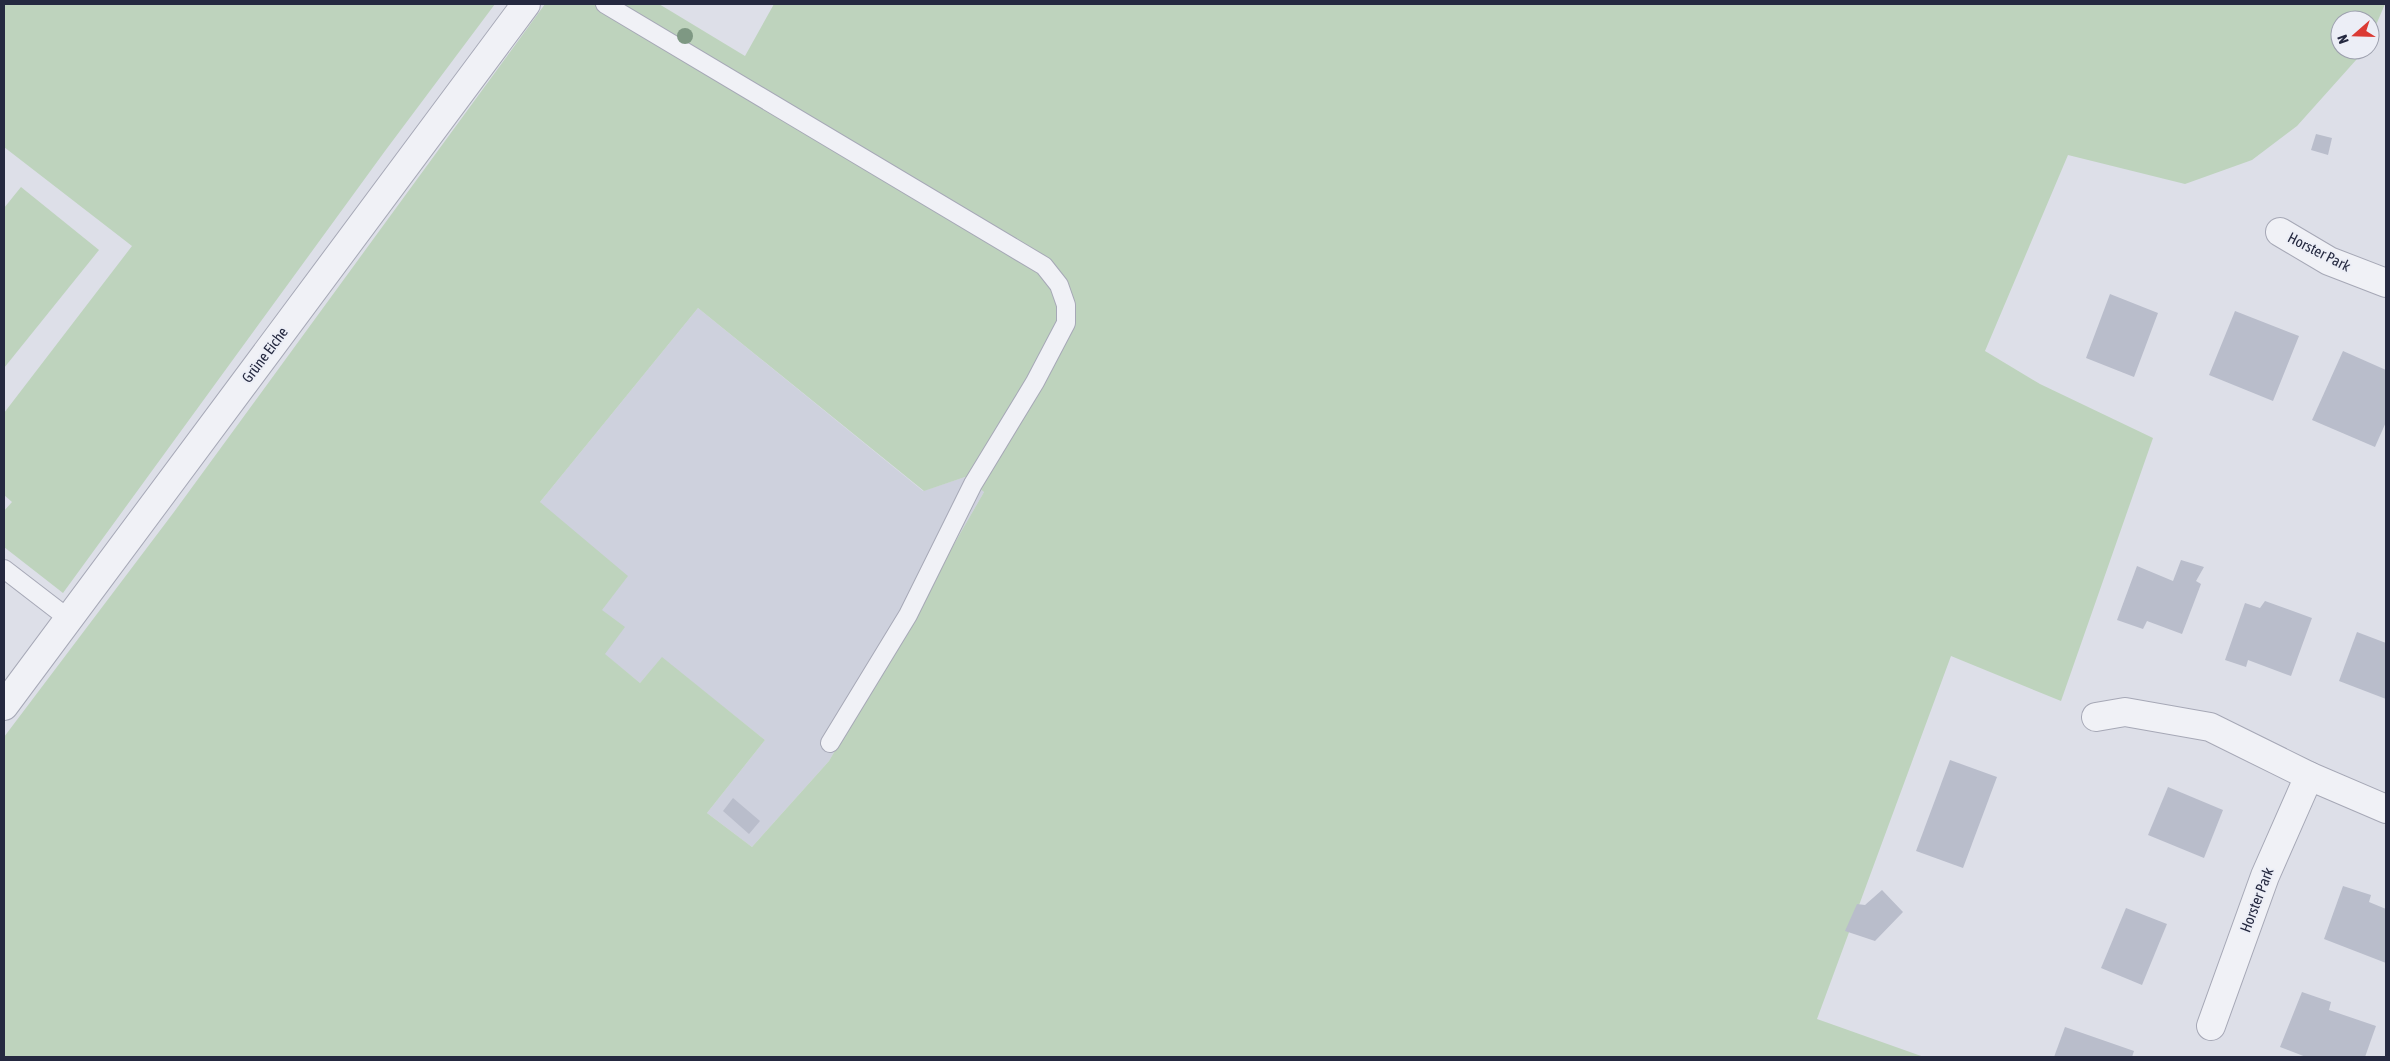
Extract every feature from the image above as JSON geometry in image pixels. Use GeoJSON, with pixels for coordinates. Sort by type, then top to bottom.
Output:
{"type":"FeatureCollection","features":[{"type":"Feature","properties":{"kind":"street","name":"Grüne Eiche"},"geometry":{"type":"LineString","coordinates":[[4,706],[526,4]]}},
{"type":"Feature","properties":{"kind":"street","name":"Horster Park"},"geometry":{"type":"LineString","coordinates":[[2280,232],[2329,261],[2386,283]]}},
{"type":"Feature","properties":{"kind":"street"},"geometry":{"type":"LineString","coordinates":[[2096,718],[2125,712],[2210,727],[2309,776],[2386,808]]}},
{"type":"Feature","properties":{"kind":"street","name":"Horster Park"},"geometry":{"type":"LineString","coordinates":[[2211,1026],[2264,876],[2309,776]]}},
{"type":"Feature","properties":{"kind":"lane"},"geometry":{"type":"LineString","coordinates":[[605,4],[1044,266],[1059,285],[1066,306],[1066,324],[1035,382],[973,484],[908,615],[830,743]]}},
{"type":"Feature","properties":{"kind":"lane"},"geometry":{"type":"LineString","coordinates":[[4,569],[69,619]]}},
{"type":"Feature","properties":{"kind":"shaded area"},"geometry":{"type":"Polygon","coordinates":[[[698,308],[923,491],[965,477],[984,492],[829,761],[752,847],[707,813],[765,740],[662,658],[640,683],[604,654],[602,610],[540,502],[698,308]]]}},
{"type":"Feature","properties":{"kind":"green space"},"geometry":{"type":"Polygon","coordinates":[[[4,4],[495,4],[385,151],[63,593],[4,547],[4,511],[12,502],[4,495],[4,413],[132,246],[4,147],[4,4]]]}},
{"type":"Feature","properties":{"kind":"green space"},"geometry":{"type":"Polygon","coordinates":[[[545,4],[659,4],[745,56],[774,4],[2385,4],[2380,16],[2380,10],[2330,10],[2330,60],[2356,60],[2297,126],[2252,160],[2185,184],[2068,155],[1985,351],[2040,384],[2153,438],[2061,701],[1951,656],[1817,1019],[1924,1057],[4,1057],[4,737],[174,512],[545,4]],[[698,308],[540,502],[628,576],[602,610],[625,627],[605,654],[640,683],[662,657],[765,740],[707,813],[752,847],[829,761],[984,492],[965,477],[924,491],[698,308]]]}},
{"type":"Feature","properties":{"kind":"green space"},"geometry":{"type":"Polygon","coordinates":[[[21,187],[99,250],[4,368],[4,208],[21,187]]]}},
{"type":"Feature","properties":{"kind":"building"},"geometry":{"type":"Polygon","coordinates":[[[2316,134],[2332,138],[2328,155],[2311,150],[2316,134]]]}},
{"type":"Feature","properties":{"kind":"building"},"geometry":{"type":"Polygon","coordinates":[[[2110,294],[2158,313],[2134,377],[2086,358],[2110,294]]]}},
{"type":"Feature","properties":{"kind":"building"},"geometry":{"type":"Polygon","coordinates":[[[2235,311],[2299,336],[2273,401],[2209,375],[2235,311]]]}},
{"type":"Feature","properties":{"kind":"building"},"geometry":{"type":"Polygon","coordinates":[[[2343,351],[2386,370],[2386,422],[2375,447],[2312,420],[2343,351]]]}},
{"type":"Feature","properties":{"kind":"building"},"geometry":{"type":"Polygon","coordinates":[[[2181,560],[2204,567],[2196,581],[2201,584],[2182,634],[2147,621],[2143,629],[2117,620],[2137,566],[2173,581],[2181,560]]]}},
{"type":"Feature","properties":{"kind":"building"},"geometry":{"type":"Polygon","coordinates":[[[2265,601],[2312,618],[2291,676],[2248,660],[2246,667],[2225,660],[2245,603],[2260,608],[2265,601]]]}},
{"type":"Feature","properties":{"kind":"building"},"geometry":{"type":"Polygon","coordinates":[[[2357,632],[2386,643],[2386,699],[2339,681],[2357,632]]]}},
{"type":"Feature","properties":{"kind":"building"},"geometry":{"type":"Polygon","coordinates":[[[1950,760],[1997,777],[1963,868],[1916,851],[1950,760]]]}},
{"type":"Feature","properties":{"kind":"building"},"geometry":{"type":"Polygon","coordinates":[[[2168,787],[2223,810],[2204,858],[2148,835],[2168,787]]]}},
{"type":"Feature","properties":{"kind":"building"},"geometry":{"type":"Polygon","coordinates":[[[733,798],[760,821],[749,834],[723,811],[733,798]]]}},
{"type":"Feature","properties":{"kind":"building"},"geometry":{"type":"Polygon","coordinates":[[[2343,886],[2371,895],[2369,902],[2386,909],[2386,963],[2324,939],[2343,886]]]}},
{"type":"Feature","properties":{"kind":"building"},"geometry":{"type":"Polygon","coordinates":[[[1882,890],[1903,912],[1875,941],[1845,931],[1857,904],[1865,905],[1882,890]]]}},
{"type":"Feature","properties":{"kind":"building"},"geometry":{"type":"Polygon","coordinates":[[[2126,908],[2167,924],[2142,985],[2101,968],[2126,908]]]}},
{"type":"Feature","properties":{"kind":"building"},"geometry":{"type":"Polygon","coordinates":[[[2302,992],[2331,1002],[2329,1010],[2376,1026],[2365,1057],[2306,1057],[2280,1047],[2302,992]]]}},
{"type":"Feature","properties":{"kind":"building"},"geometry":{"type":"Polygon","coordinates":[[[2065,1027],[2134,1051],[2132,1057],[2054,1057],[2065,1027]]]}}]}
